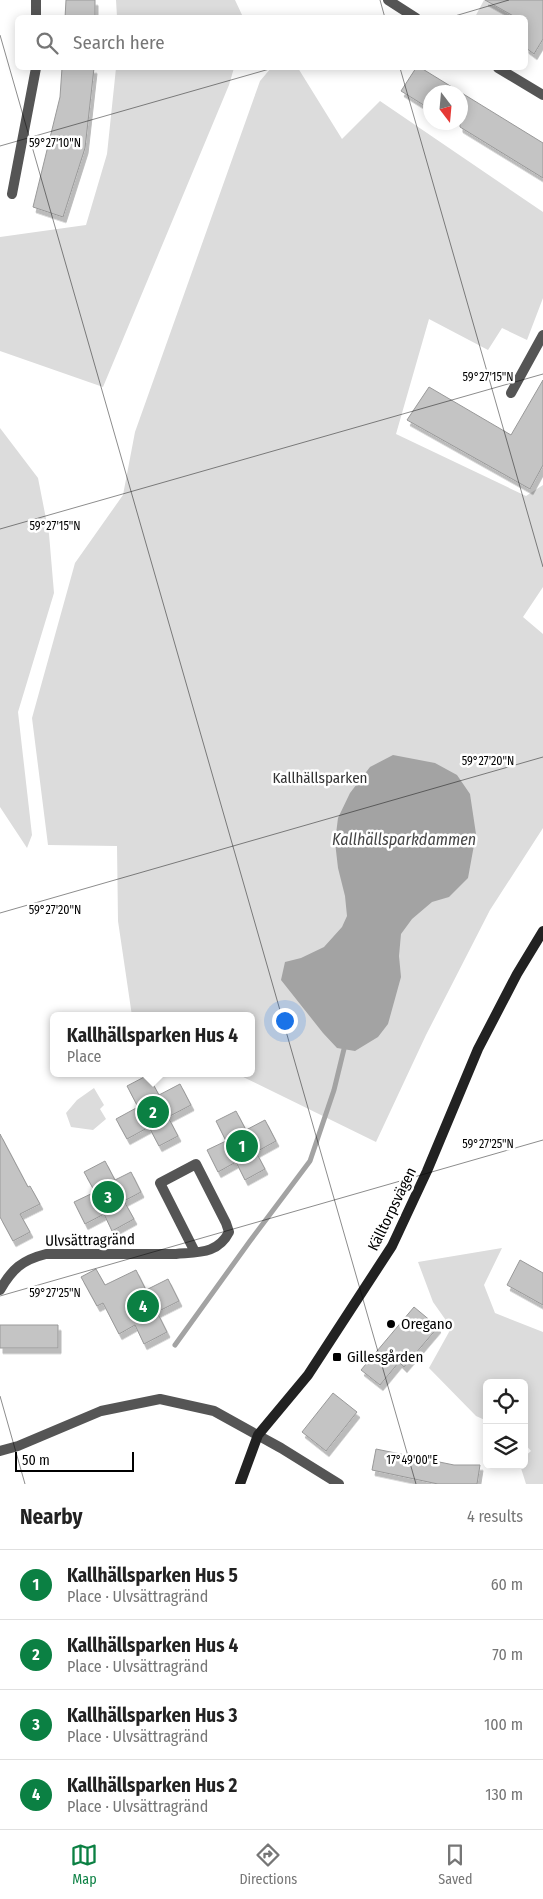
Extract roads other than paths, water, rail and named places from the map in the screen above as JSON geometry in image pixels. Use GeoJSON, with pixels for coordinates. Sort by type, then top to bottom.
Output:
{"type":"FeatureCollection","features":[{"type":"Feature","properties":{"kind":"street"},"geometry":{"type":"LineString","coordinates":[[36,0],[36,15]]}},
{"type":"Feature","properties":{"kind":"street"},"geometry":{"type":"LineString","coordinates":[[388,0],[411,15]]}},
{"type":"Feature","properties":{"kind":"street"},"geometry":{"type":"LineString","coordinates":[[12,194],[36,70]]}},
{"type":"Feature","properties":{"kind":"street"},"geometry":{"type":"LineString","coordinates":[[501,70],[543,95]]}},
{"type":"Feature","properties":{"kind":"street"},"geometry":{"type":"LineString","coordinates":[[511,393],[543,335]]}},
{"type":"Feature","properties":{"kind":"street","name":"Källtorpsvägen"},"geometry":{"type":"LineString","coordinates":[[240,1484],[258,1435],[308,1374],[392,1246],[427,1171],[478,1049],[517,974],[543,931]]}},
{"type":"Feature","properties":{"kind":"street","name":"Ulvsättragränd"},"geometry":{"type":"LineString","coordinates":[[0,1290],[7,1278],[19,1265],[30,1258],[46,1254],[176,1254],[195,1252],[214,1249],[224,1242],[229,1232],[196,1164],[160,1184],[195,1252]]}},
{"type":"Feature","properties":{"kind":"street"},"geometry":{"type":"LineString","coordinates":[[0,1452],[101,1411],[160,1399],[214,1411],[339,1484]]}},
{"type":"Feature","properties":{"kind":"water","name":"Kallhällsparkdammen"},"geometry":{"type":"Polygon","coordinates":[[[393,755],[435,763],[457,775],[470,794],[476,834],[468,878],[449,897],[432,902],[412,919],[401,934],[399,956],[401,977],[388,1024],[378,1037],[355,1051],[337,1048],[281,980],[285,962],[301,958],[324,947],[342,927],[347,916],[335,842],[338,818],[350,793],[370,767],[393,755]]]}},
{"type":"Feature","properties":{"kind":"waterway"},"geometry":{"type":"LineString","coordinates":[[175,1345],[310,1161],[334,1090],[344,1049]]}},
{"type":"Feature","properties":{"kind":"place","name":"Kallhällsparken Hus 4"},"geometry":{"type":"Point","coordinates":[153,1112]}},
{"type":"Feature","properties":{"kind":"place","name":"Kallhällsparken Hus 5"},"geometry":{"type":"Point","coordinates":[242,1146]}},
{"type":"Feature","properties":{"kind":"place","name":"Kallhällsparken Hus 3"},"geometry":{"type":"Point","coordinates":[108,1197]}},
{"type":"Feature","properties":{"kind":"place","name":"Kallhällsparken Hus 2"},"geometry":{"type":"Point","coordinates":[143,1306]}},
{"type":"Feature","properties":{"kind":"place","name":"Oregano"},"geometry":{"type":"Point","coordinates":[391,1324]}},
{"type":"Feature","properties":{"kind":"place","name":"Gillesgården"},"geometry":{"type":"Point","coordinates":[337,1357]}},
{"type":"Feature","properties":{"kind":"park label","name":"Kallhällsparken"},"geometry":{"type":"Point","coordinates":[320,778]}}]}
